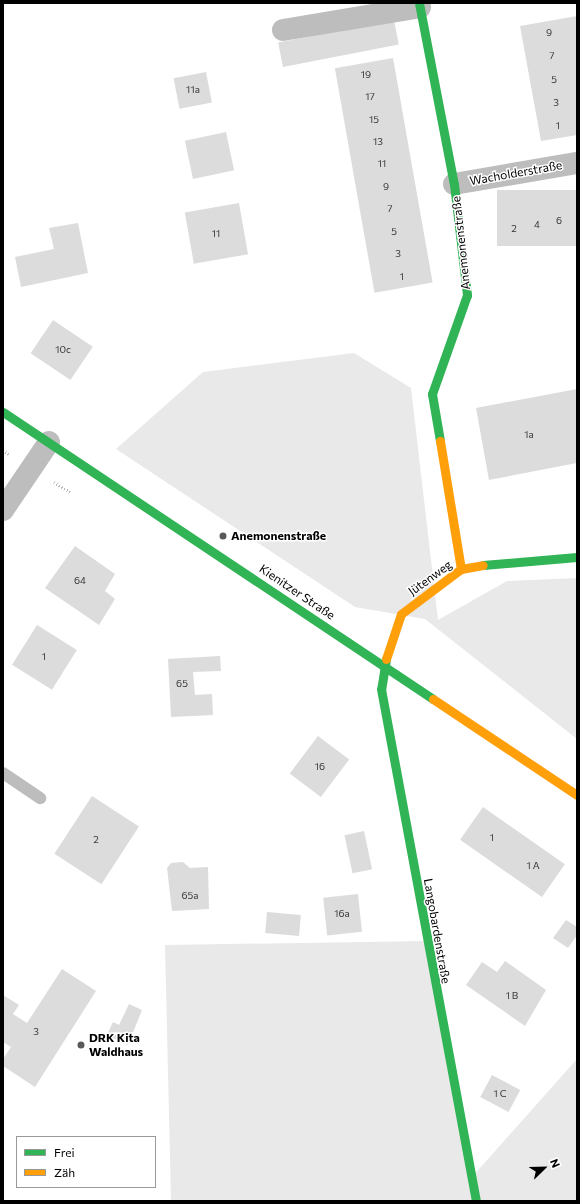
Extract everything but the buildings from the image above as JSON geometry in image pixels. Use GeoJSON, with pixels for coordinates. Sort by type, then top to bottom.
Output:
{"type":"FeatureCollection","features":[{"type":"Feature","properties":{"kind":"street","name":"Anemonenstraße"},"geometry":{"type":"LineString","coordinates":[[283,30],[420,5],[454,184],[467,295],[432,394],[461,569]]}},
{"type":"Feature","properties":{"kind":"street","name":"Wacholderstraße"},"geometry":{"type":"LineString","coordinates":[[454,184],[577,163]]}},
{"type":"Feature","properties":{"kind":"street","name":"Kienitzer Straße"},"geometry":{"type":"LineString","coordinates":[[3,412],[577,795]]}},
{"type":"Feature","properties":{"kind":"street"},"geometry":{"type":"LineString","coordinates":[[3,510],[48,442]]}},
{"type":"Feature","properties":{"kind":"street","name":"Jütenweg"},"geometry":{"type":"LineString","coordinates":[[384,665],[401,614],[461,569],[502,562],[577,557]]}},
{"type":"Feature","properties":{"kind":"street","name":"Langobardenstraße"},"geometry":{"type":"LineString","coordinates":[[384,665],[381,689],[476,1201]]}},
{"type":"Feature","properties":{"kind":"lane"},"geometry":{"type":"LineString","coordinates":[[3,773],[40,798]]}},
{"type":"Feature","properties":{"kind":"shaded area"},"geometry":{"type":"Polygon","coordinates":[[[354,353],[411,388],[438,620],[507,581],[577,578],[577,739],[425,619],[355,607],[116,449],[203,372],[354,353]]]}},
{"type":"Feature","properties":{"kind":"shaded area"},"geometry":{"type":"Polygon","coordinates":[[[427,941],[472,1177],[577,1059],[577,1201],[171,1201],[165,945],[427,941]]]}},
{"type":"Feature","properties":{"kind":"traffic: fast"},"geometry":{"type":"LineString","coordinates":[[419,3],[454,184],[467,295],[432,394],[440,441]]}},
{"type":"Feature","properties":{"kind":"traffic: fast"},"geometry":{"type":"LineString","coordinates":[[3,412],[433,699]]}},
{"type":"Feature","properties":{"kind":"traffic: fast"},"geometry":{"type":"LineString","coordinates":[[483,565],[577,557]]}},
{"type":"Feature","properties":{"kind":"traffic: fast"},"geometry":{"type":"LineString","coordinates":[[386,659],[381,689],[476,1201]]}},
{"type":"Feature","properties":{"kind":"traffic: slow"},"geometry":{"type":"LineString","coordinates":[[440,441],[461,569]]}},
{"type":"Feature","properties":{"kind":"traffic: slow"},"geometry":{"type":"LineString","coordinates":[[386,659],[401,614],[461,569],[483,565]]}},
{"type":"Feature","properties":{"kind":"traffic: slow"},"geometry":{"type":"LineString","coordinates":[[433,699],[577,795]]}},
{"type":"Feature","properties":{"kind":"place","name":"Anemonenstraße"},"geometry":{"type":"Point","coordinates":[223,536]}},
{"type":"Feature","properties":{"kind":"place","name":"DRK Kita Waldhaus"},"geometry":{"type":"Point","coordinates":[81,1045]}}]}
